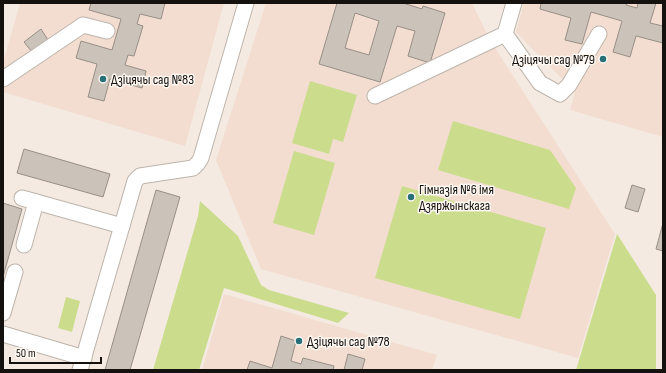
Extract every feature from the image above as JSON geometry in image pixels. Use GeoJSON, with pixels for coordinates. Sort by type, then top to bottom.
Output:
{"type":"FeatureCollection","features":[{"type":"Feature","properties":{"kind":"lane"},"geometry":{"type":"LineString","coordinates":[[3,334],[82,364],[135,181],[140,176],[193,168],[198,163],[201,158],[246,3]]}},
{"type":"Feature","properties":{"kind":"lane"},"geometry":{"type":"LineString","coordinates":[[514,3],[506,34],[540,83],[562,100],[599,34]]}},
{"type":"Feature","properties":{"kind":"lane"},"geometry":{"type":"LineString","coordinates":[[3,79],[83,25],[107,31]]}},
{"type":"Feature","properties":{"kind":"lane"},"geometry":{"type":"LineString","coordinates":[[375,96],[506,34]]}},
{"type":"Feature","properties":{"kind":"lane"},"geometry":{"type":"LineString","coordinates":[[24,244],[29,200],[122,226]]}},
{"type":"Feature","properties":{"kind":"lane"},"geometry":{"type":"LineString","coordinates":[[3,313],[15,272]]}},
{"type":"Feature","properties":{"kind":"shaded area","name":"Дзіцячы сад №83"},"geometry":{"type":"Polygon","coordinates":[[[20,3],[224,3],[185,146],[3,92],[3,63],[20,3]]]}},
{"type":"Feature","properties":{"kind":"shaded area","name":"Гімназія №6 імя Дзяржынскага"},"geometry":{"type":"Polygon","coordinates":[[[266,3],[472,3],[490,40],[615,234],[578,358],[261,269],[216,160],[266,3]]]}},
{"type":"Feature","properties":{"kind":"shaded area","name":"Дзіцячы сад №79"},"geometry":{"type":"Polygon","coordinates":[[[524,3],[663,3],[663,137],[570,110],[575,92],[516,32],[524,3]]]}},
{"type":"Feature","properties":{"kind":"shaded area","name":"Дзіцячы сад №78"},"geometry":{"type":"Polygon","coordinates":[[[224,294],[437,355],[432,370],[202,370],[224,294]]]}},
{"type":"Feature","properties":{"kind":"green space"},"geometry":{"type":"Polygon","coordinates":[[[310,81],[357,95],[343,142],[333,139],[329,154],[292,143],[310,81]]]}},
{"type":"Feature","properties":{"kind":"green space"},"geometry":{"type":"Polygon","coordinates":[[[453,121],[550,150],[576,188],[569,209],[438,170],[453,121]]]}},
{"type":"Feature","properties":{"kind":"green space"},"geometry":{"type":"Polygon","coordinates":[[[294,151],[335,163],[314,235],[273,223],[294,151]]]}},
{"type":"Feature","properties":{"kind":"green space"},"geometry":{"type":"Polygon","coordinates":[[[402,186],[546,228],[520,319],[375,278],[402,186]]]}},
{"type":"Feature","properties":{"kind":"green space"},"geometry":{"type":"Polygon","coordinates":[[[200,201],[238,236],[261,285],[269,290],[349,313],[338,323],[224,288],[199,370],[153,370],[198,216],[200,201]]]}},
{"type":"Feature","properties":{"kind":"green space"},"geometry":{"type":"Polygon","coordinates":[[[617,234],[656,295],[656,370],[576,370],[617,234]]]}},
{"type":"Feature","properties":{"kind":"green space"},"geometry":{"type":"Polygon","coordinates":[[[66,297],[80,301],[72,332],[58,328],[66,297]]]}},
{"type":"Feature","properties":{"kind":"building"},"geometry":{"type":"Polygon","coordinates":[[[91,3],[165,3],[161,19],[140,14],[137,24],[143,26],[134,56],[128,55],[125,65],[146,71],[142,88],[110,79],[104,101],[88,97],[97,64],[76,58],[81,41],[112,50],[121,19],[89,10],[91,3]]]}},
{"type":"Feature","properties":{"kind":"building"},"geometry":{"type":"Polygon","coordinates":[[[337,3],[403,3],[422,9],[423,6],[445,13],[430,63],[408,56],[415,31],[397,26],[380,82],[319,64],[337,3]],[[355,13],[345,48],[369,55],[379,21],[355,13]]]}},
{"type":"Feature","properties":{"kind":"building"},"geometry":{"type":"Polygon","coordinates":[[[541,3],[627,3],[626,5],[637,8],[638,3],[656,3],[650,23],[663,26],[663,43],[636,36],[630,57],[613,52],[622,21],[591,12],[582,44],[565,40],[571,18],[540,9],[541,3]]]}},
{"type":"Feature","properties":{"kind":"building"},"geometry":{"type":"Polygon","coordinates":[[[41,29],[48,40],[32,52],[24,42],[41,29]]]}},
{"type":"Feature","properties":{"kind":"building"},"geometry":{"type":"Polygon","coordinates":[[[24,149],[110,174],[103,197],[17,173],[24,149]]]}},
{"type":"Feature","properties":{"kind":"building"},"geometry":{"type":"Polygon","coordinates":[[[632,185],[645,189],[638,212],[625,208],[632,185]]]}},
{"type":"Feature","properties":{"kind":"building"},"geometry":{"type":"Polygon","coordinates":[[[156,190],[180,197],[130,370],[105,370],[156,190]]]}},
{"type":"Feature","properties":{"kind":"building"},"geometry":{"type":"Polygon","coordinates":[[[3,203],[22,209],[3,277],[3,203]]]}},
{"type":"Feature","properties":{"kind":"building"},"geometry":{"type":"Polygon","coordinates":[[[663,223],[663,251],[656,249],[663,223]]]}},
{"type":"Feature","properties":{"kind":"building"},"geometry":{"type":"Polygon","coordinates":[[[281,336],[296,341],[291,361],[301,364],[303,358],[334,366],[333,370],[247,370],[250,361],[272,368],[281,336]]]}},
{"type":"Feature","properties":{"kind":"building"},"geometry":{"type":"Polygon","coordinates":[[[348,354],[365,359],[362,370],[344,370],[348,354]]]}},
{"type":"Feature","properties":{"kind":"place","name":"Дзіцячы сад №79"},"geometry":{"type":"Point","coordinates":[603,59]}},
{"type":"Feature","properties":{"kind":"place","name":"Дзіцячы сад №83"},"geometry":{"type":"Point","coordinates":[103,79]}},
{"type":"Feature","properties":{"kind":"place","name":"Гімназія №6 імя Дзяржынскага"},"geometry":{"type":"Point","coordinates":[411,197]}},
{"type":"Feature","properties":{"kind":"place","name":"Дзіцячы сад №78"},"geometry":{"type":"Point","coordinates":[299,341]}}]}
